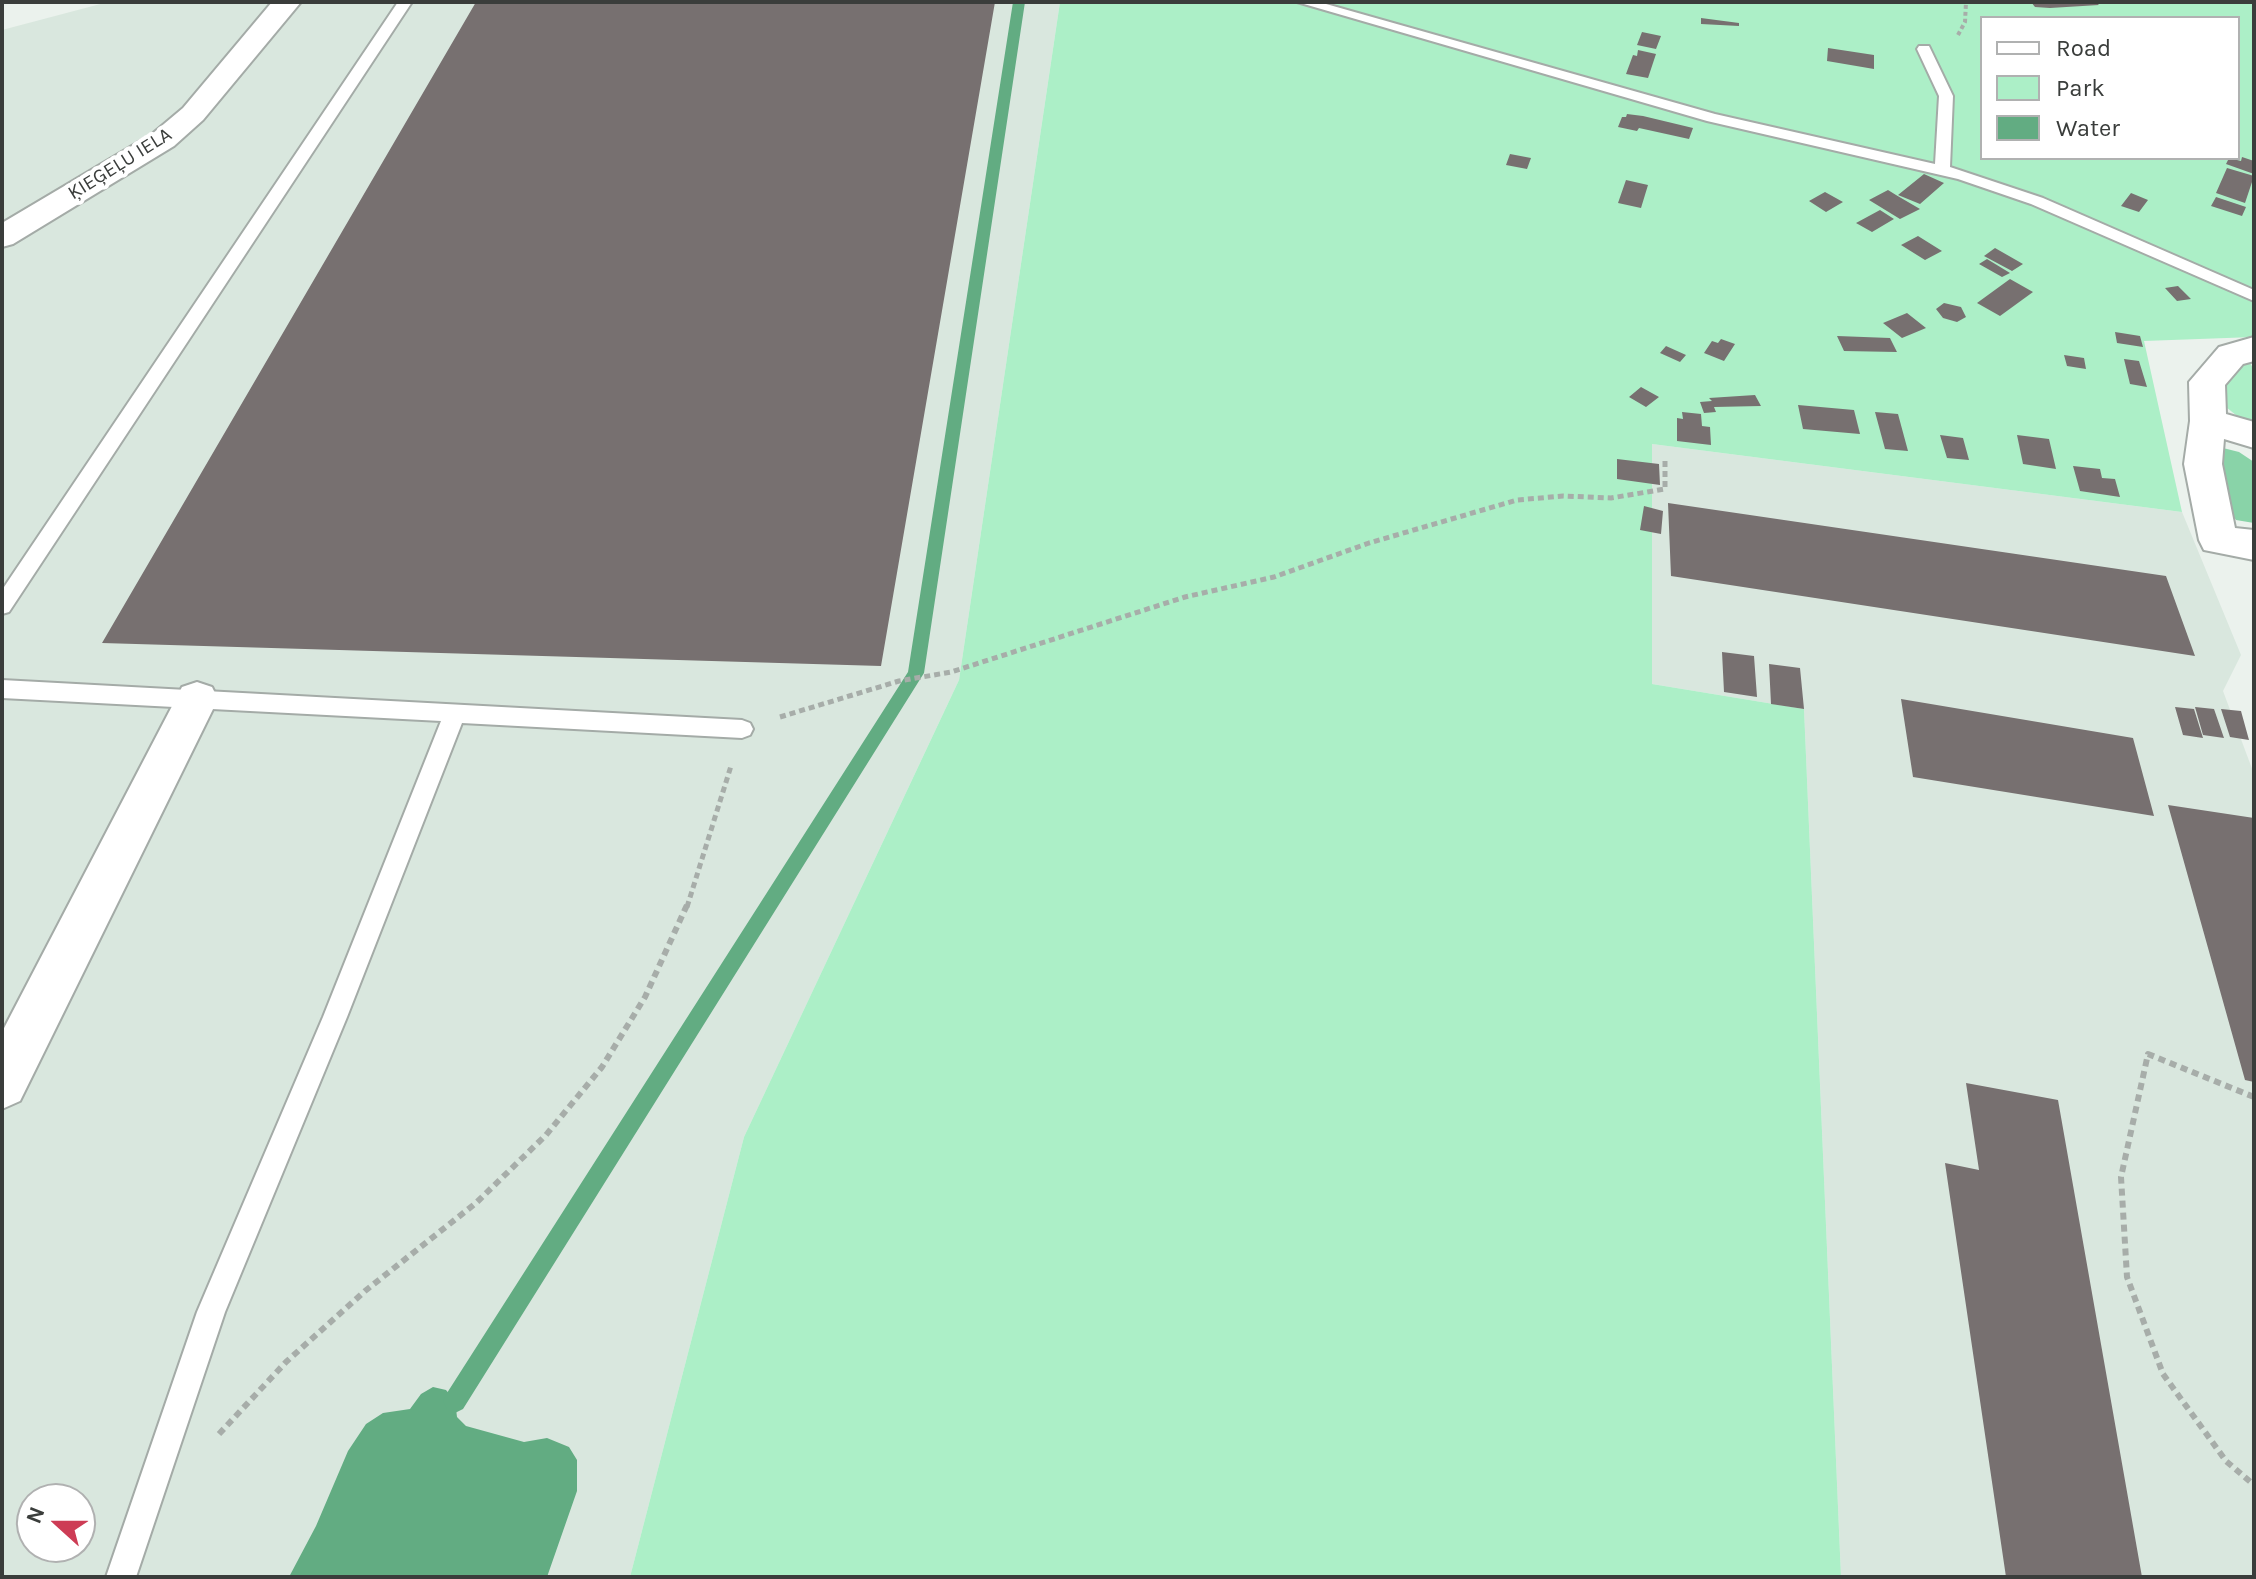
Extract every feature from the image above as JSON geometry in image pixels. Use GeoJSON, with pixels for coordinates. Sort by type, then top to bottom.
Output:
{"type":"FeatureCollection","features":[{"type":"Feature","properties":{"kind":"street","name":"ĶIEĢEĻU IELA"},"geometry":{"type":"LineString","coordinates":[[2,237],[163,140],[193,114],[287,2]]}},
{"type":"Feature","properties":{"kind":"street"},"geometry":{"type":"LineString","coordinates":[[2254,349],[2231,355],[2207,382],[2208,421],[2203,464],[2218,540],[2254,545]]}},
{"type":"Feature","properties":{"kind":"street"},"geometry":{"type":"LineString","coordinates":[[2208,421],[2254,435]]}},
{"type":"Feature","properties":{"kind":"street"},"geometry":{"type":"LineString","coordinates":[[2,1084],[197,699]]}},
{"type":"Feature","properties":{"kind":"lane"},"geometry":{"type":"LineString","coordinates":[[2,606],[405,2]]}},
{"type":"Feature","properties":{"kind":"lane"},"geometry":{"type":"LineString","coordinates":[[1304,2],[1712,118],[1942,169],[2037,201],[2254,296]]}},
{"type":"Feature","properties":{"kind":"lane"},"geometry":{"type":"LineString","coordinates":[[1924,49],[1946,96],[1942,169]]}},
{"type":"Feature","properties":{"kind":"lane"},"geometry":{"type":"LineString","coordinates":[[2,689],[742,729]]}},
{"type":"Feature","properties":{"kind":"lane"},"geometry":{"type":"LineString","coordinates":[[121,1577],[211,1312],[335,1017],[455,713]]}},
{"type":"Feature","properties":{"kind":"path"},"geometry":{"type":"LineString","coordinates":[[211,1445],[286,1362],[365,1291],[476,1203],[546,1135],[602,1067],[645,997],[683,919],[742,729],[899,681],[951,672],[1185,597],[1274,577],[1369,543],[1517,500],[1563,496],[1611,498],[1665,489],[1665,459]]}},
{"type":"Feature","properties":{"kind":"path"},"geometry":{"type":"LineString","coordinates":[[2254,1097],[2148,1054],[2121,1177],[2127,1277],[2163,1374],[2226,1461],[2254,1485]]}},
{"type":"Feature","properties":{"kind":"shaded area"},"geometry":{"type":"Polygon","coordinates":[[[108,2],[1060,2],[959,680],[744,1137],[630,1577],[2,1577],[2,30],[108,2]]]}},
{"type":"Feature","properties":{"kind":"shaded area"},"geometry":{"type":"Polygon","coordinates":[[[1652,444],[2182,512],[2241,655],[2223,691],[2254,774],[2254,1577],[1841,1577],[1804,709],[1652,684],[1652,444]]]}},
{"type":"Feature","properties":{"kind":"shaded area"},"geometry":{"type":"Polygon","coordinates":[[[2219,447],[2239,452],[2254,462],[2254,523],[2236,520],[2226,507],[2219,447]]]}},
{"type":"Feature","properties":{"kind":"green space"},"geometry":{"type":"Polygon","coordinates":[[[1060,2],[2254,2],[2254,337],[2144,341],[2182,512],[1652,444],[1652,684],[1804,709],[1841,1577],[630,1577],[744,1137],[959,680],[1060,2]]]}},
{"type":"Feature","properties":{"kind":"green space"},"geometry":{"type":"Polygon","coordinates":[[[2248,358],[2254,371],[2254,425],[2226,407],[2220,391],[2222,376],[2248,358]]]}},
{"type":"Feature","properties":{"kind":"water"},"geometry":{"type":"Polygon","coordinates":[[[433,1387],[446,1390],[455,1401],[457,1417],[466,1426],[524,1442],[547,1438],[569,1447],[577,1460],[577,1491],[547,1577],[289,1577],[316,1526],[348,1451],[366,1424],[383,1413],[410,1409],[421,1394],[433,1387]]]}},
{"type":"Feature","properties":{"kind":"building"},"geometry":{"type":"Polygon","coordinates":[[[476,2],[995,2],[881,666],[102,643],[476,2]]]}},
{"type":"Feature","properties":{"kind":"building"},"geometry":{"type":"Polygon","coordinates":[[[2031,2],[2096,2],[2099,5],[2050,8],[2035,7],[2031,2]]]}},
{"type":"Feature","properties":{"kind":"building"},"geometry":{"type":"Polygon","coordinates":[[[1701,18],[1739,23],[1739,26],[1701,24],[1701,18]]]}},
{"type":"Feature","properties":{"kind":"building"},"geometry":{"type":"Polygon","coordinates":[[[1642,32],[1661,36],[1656,49],[1637,45],[1642,32]]]}},
{"type":"Feature","properties":{"kind":"building"},"geometry":{"type":"Polygon","coordinates":[[[1828,48],[1874,55],[1874,69],[1827,61],[1828,48]]]}},
{"type":"Feature","properties":{"kind":"building"},"geometry":{"type":"Polygon","coordinates":[[[1638,50],[1656,54],[1648,78],[1626,74],[1638,50]]]}},
{"type":"Feature","properties":{"kind":"building"},"geometry":{"type":"Polygon","coordinates":[[[1627,114],[1693,128],[1689,139],[1639,128],[1637,131],[1618,127],[1622,117],[1627,114]]]}},
{"type":"Feature","properties":{"kind":"building"},"geometry":{"type":"Polygon","coordinates":[[[1510,154],[1531,158],[1527,169],[1506,165],[1510,154]]]}},
{"type":"Feature","properties":{"kind":"building"},"geometry":{"type":"Polygon","coordinates":[[[2242,157],[2254,161],[2254,174],[2226,164],[2228,160],[2241,161],[2242,157]]]}},
{"type":"Feature","properties":{"kind":"building"},"geometry":{"type":"Polygon","coordinates":[[[2227,168],[2254,176],[2245,203],[2216,193],[2227,168]]]}},
{"type":"Feature","properties":{"kind":"building"},"geometry":{"type":"Polygon","coordinates":[[[1924,174],[1944,183],[1920,204],[1898,195],[1924,174]]]}},
{"type":"Feature","properties":{"kind":"building"},"geometry":{"type":"Polygon","coordinates":[[[1626,180],[1648,185],[1641,208],[1618,203],[1626,180]]]}},
{"type":"Feature","properties":{"kind":"building"},"geometry":{"type":"Polygon","coordinates":[[[1888,190],[1920,209],[1900,219],[1869,200],[1888,190]]]}},
{"type":"Feature","properties":{"kind":"building"},"geometry":{"type":"Polygon","coordinates":[[[1825,192],[1843,202],[1826,212],[1809,201],[1825,192]]]}},
{"type":"Feature","properties":{"kind":"building"},"geometry":{"type":"Polygon","coordinates":[[[2131,193],[2148,200],[2139,212],[2121,206],[2131,193]]]}},
{"type":"Feature","properties":{"kind":"building"},"geometry":{"type":"Polygon","coordinates":[[[2216,197],[2246,207],[2242,216],[2211,206],[2216,197]]]}},
{"type":"Feature","properties":{"kind":"building"},"geometry":{"type":"Polygon","coordinates":[[[1880,210],[1894,219],[1872,232],[1856,223],[1880,210]]]}},
{"type":"Feature","properties":{"kind":"building"},"geometry":{"type":"Polygon","coordinates":[[[1918,236],[1942,251],[1925,260],[1901,245],[1918,236]]]}},
{"type":"Feature","properties":{"kind":"building"},"geometry":{"type":"Polygon","coordinates":[[[1995,248],[2023,264],[2012,271],[1984,256],[1995,248]]]}},
{"type":"Feature","properties":{"kind":"building"},"geometry":{"type":"Polygon","coordinates":[[[1987,259],[2010,273],[2002,277],[1979,264],[1987,259]]]}},
{"type":"Feature","properties":{"kind":"building"},"geometry":{"type":"Polygon","coordinates":[[[2010,279],[2033,292],[2000,316],[1977,303],[2010,279]]]}},
{"type":"Feature","properties":{"kind":"building"},"geometry":{"type":"Polygon","coordinates":[[[2178,286],[2191,299],[2177,301],[2165,288],[2178,286]]]}},
{"type":"Feature","properties":{"kind":"building"},"geometry":{"type":"Polygon","coordinates":[[[1944,303],[1961,307],[1966,317],[1957,322],[1943,318],[1936,309],[1944,303]]]}},
{"type":"Feature","properties":{"kind":"building"},"geometry":{"type":"Polygon","coordinates":[[[1907,313],[1926,328],[1902,338],[1883,323],[1907,313]]]}},
{"type":"Feature","properties":{"kind":"building"},"geometry":{"type":"Polygon","coordinates":[[[2115,332],[2140,336],[2143,347],[2117,343],[2115,332]]]}},
{"type":"Feature","properties":{"kind":"building"},"geometry":{"type":"Polygon","coordinates":[[[1837,336],[1890,338],[1897,352],[1844,351],[1837,336]]]}},
{"type":"Feature","properties":{"kind":"building"},"geometry":{"type":"Polygon","coordinates":[[[1721,339],[1735,344],[1724,361],[1704,353],[1712,341],[1718,343],[1721,339]]]}},
{"type":"Feature","properties":{"kind":"building"},"geometry":{"type":"Polygon","coordinates":[[[1666,346],[1686,355],[1680,362],[1660,353],[1666,346]]]}},
{"type":"Feature","properties":{"kind":"building"},"geometry":{"type":"Polygon","coordinates":[[[2064,355],[2084,358],[2086,369],[2067,366],[2064,355]]]}},
{"type":"Feature","properties":{"kind":"building"},"geometry":{"type":"Polygon","coordinates":[[[2124,359],[2139,361],[2147,387],[2130,384],[2124,359]]]}},
{"type":"Feature","properties":{"kind":"building"},"geometry":{"type":"Polygon","coordinates":[[[1641,387],[1659,397],[1646,407],[1629,397],[1641,387]]]}},
{"type":"Feature","properties":{"kind":"building"},"geometry":{"type":"Polygon","coordinates":[[[1755,395],[1761,406],[1714,407],[1716,412],[1704,413],[1700,402],[1712,401],[1709,398],[1755,395]]]}},
{"type":"Feature","properties":{"kind":"building"},"geometry":{"type":"Polygon","coordinates":[[[1798,405],[1854,410],[1860,434],[1803,429],[1798,405]]]}},
{"type":"Feature","properties":{"kind":"building"},"geometry":{"type":"Polygon","coordinates":[[[1682,412],[1701,414],[1702,426],[1710,427],[1711,445],[1677,441],[1677,418],[1683,419],[1682,412]]]}},
{"type":"Feature","properties":{"kind":"building"},"geometry":{"type":"Polygon","coordinates":[[[1875,412],[1898,414],[1908,451],[1885,449],[1875,412]]]}},
{"type":"Feature","properties":{"kind":"building"},"geometry":{"type":"Polygon","coordinates":[[[1940,435],[1963,438],[1969,460],[1947,458],[1940,435]]]}},
{"type":"Feature","properties":{"kind":"building"},"geometry":{"type":"Polygon","coordinates":[[[2017,435],[2049,439],[2056,469],[2023,464],[2017,435]]]}},
{"type":"Feature","properties":{"kind":"building"},"geometry":{"type":"Polygon","coordinates":[[[1617,459],[1659,464],[1660,485],[1617,479],[1617,459]]]}},
{"type":"Feature","properties":{"kind":"building"},"geometry":{"type":"Polygon","coordinates":[[[2073,466],[2100,469],[2102,478],[2115,479],[2120,497],[2080,491],[2073,466]]]}},
{"type":"Feature","properties":{"kind":"building"},"geometry":{"type":"Polygon","coordinates":[[[1668,503],[2166,576],[2195,656],[1671,576],[1668,503]]]}},
{"type":"Feature","properties":{"kind":"building"},"geometry":{"type":"Polygon","coordinates":[[[1644,506],[1663,511],[1661,534],[1640,530],[1644,506]]]}},
{"type":"Feature","properties":{"kind":"building"},"geometry":{"type":"Polygon","coordinates":[[[1722,652],[1754,656],[1757,697],[1724,692],[1722,652]]]}},
{"type":"Feature","properties":{"kind":"building"},"geometry":{"type":"Polygon","coordinates":[[[1769,664],[1800,668],[1804,709],[1771,704],[1769,664]]]}},
{"type":"Feature","properties":{"kind":"building"},"geometry":{"type":"Polygon","coordinates":[[[1901,699],[2133,738],[2154,816],[1913,777],[1901,699]]]}},
{"type":"Feature","properties":{"kind":"building"},"geometry":{"type":"Polygon","coordinates":[[[2175,707],[2194,709],[2203,738],[2183,735],[2175,707]]]}},
{"type":"Feature","properties":{"kind":"building"},"geometry":{"type":"Polygon","coordinates":[[[2195,707],[2214,709],[2224,738],[2203,735],[2195,707]]]}},
{"type":"Feature","properties":{"kind":"building"},"geometry":{"type":"Polygon","coordinates":[[[2221,709],[2241,711],[2249,740],[2230,737],[2221,709]]]}},
{"type":"Feature","properties":{"kind":"building"},"geometry":{"type":"Polygon","coordinates":[[[2168,805],[2254,818],[2254,1082],[2245,1080],[2168,805]]]}},
{"type":"Feature","properties":{"kind":"building"},"geometry":{"type":"Polygon","coordinates":[[[1966,1083],[2058,1100],[2142,1577],[2006,1577],[1945,1163],[1979,1170],[1966,1083]]]}},
{"type":"Feature","properties":{"kind":"waterway"},"geometry":{"type":"LineString","coordinates":[[455,1401],[916,673],[1019,2]]}}]}
